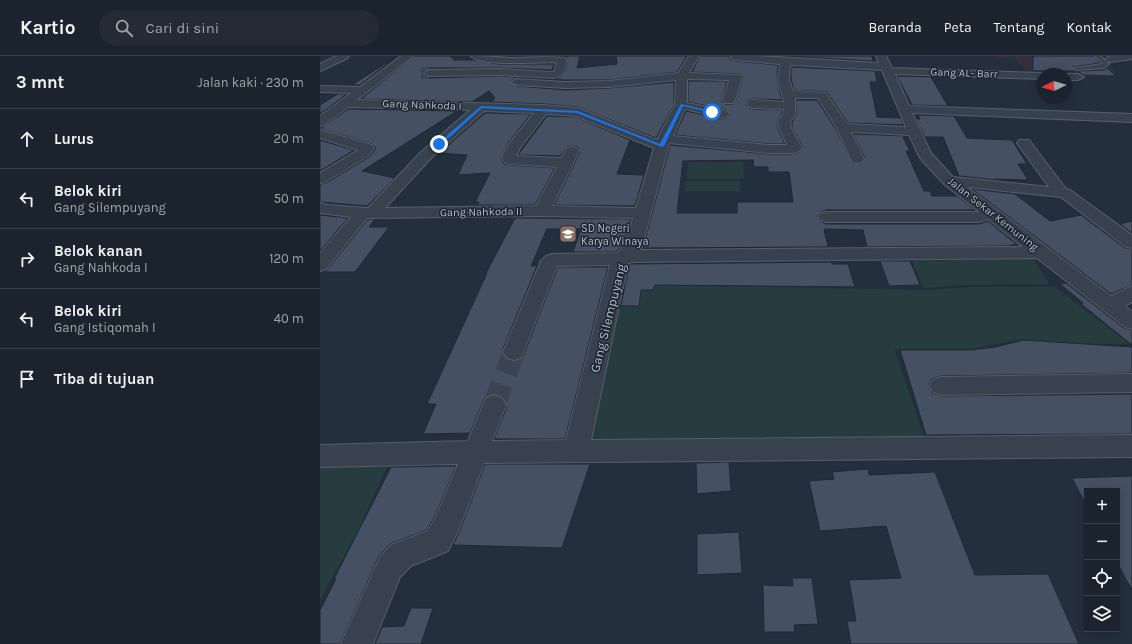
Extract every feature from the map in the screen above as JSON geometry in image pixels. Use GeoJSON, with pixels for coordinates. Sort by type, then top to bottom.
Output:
{"type":"FeatureCollection","features":[{"type":"Feature","properties":{"kind":"street"},"geometry":{"type":"LineString","coordinates":[[320,68],[344,56]]}},
{"type":"Feature","properties":{"kind":"street"},"geometry":{"type":"LineString","coordinates":[[320,122],[408,56]]}},
{"type":"Feature","properties":{"kind":"street"},"geometry":{"type":"LineString","coordinates":[[429,73],[500,72],[555,74],[560,72],[562,60],[508,61],[476,56]]}},
{"type":"Feature","properties":{"kind":"street","name":"Gang Silempuyang"},"geometry":{"type":"LineString","coordinates":[[576,451],[620,259],[627,255],[632,248],[663,142],[681,105],[682,76],[694,56]]}},
{"type":"Feature","properties":{"kind":"street"},"geometry":{"type":"LineString","coordinates":[[1110,60],[1132,56]]}},
{"type":"Feature","properties":{"kind":"street"},"geometry":{"type":"LineString","coordinates":[[727,76],[728,68],[736,57]]}},
{"type":"Feature","properties":{"kind":"street","name":"Gang AL- Barr"},"geometry":{"type":"LineString","coordinates":[[736,57],[885,65],[1036,76]]}},
{"type":"Feature","properties":{"kind":"street"},"geometry":{"type":"LineString","coordinates":[[789,100],[782,80],[782,74],[785,64],[790,60]]}},
{"type":"Feature","properties":{"kind":"street"},"geometry":{"type":"LineString","coordinates":[[500,72],[508,61]]}},
{"type":"Feature","properties":{"kind":"street","name":"Jalan Sekar Kemuning"},"geometry":{"type":"LineString","coordinates":[[885,65],[925,155],[949,181],[1132,322]]}},
{"type":"Feature","properties":{"kind":"street"},"geometry":{"type":"LineString","coordinates":[[385,73],[406,73]]}},
{"type":"Feature","properties":{"kind":"street"},"geometry":{"type":"LineString","coordinates":[[1072,75],[1077,73]]}},
{"type":"Feature","properties":{"kind":"street"},"geometry":{"type":"LineString","coordinates":[[517,82],[565,86],[609,84],[682,76],[736,77],[729,100]]}},
{"type":"Feature","properties":{"kind":"street"},"geometry":{"type":"LineString","coordinates":[[320,89],[361,90]]}},
{"type":"Feature","properties":{"kind":"street"},"geometry":{"type":"LineString","coordinates":[[750,117],[753,102],[789,100],[822,95],[843,128],[857,159]]}},
{"type":"Feature","properties":{"kind":"street","name":"Gang Nahkoda I"},"geometry":{"type":"LineString","coordinates":[[320,110],[340,106],[544,109],[578,112],[663,142],[769,149],[792,149],[795,148],[794,145],[784,128],[784,120],[789,116],[789,100]]}},
{"type":"Feature","properties":{"kind":"street"},"geometry":{"type":"LineString","coordinates":[[681,105],[723,114]]}},
{"type":"Feature","properties":{"kind":"street"},"geometry":{"type":"LineString","coordinates":[[320,265],[367,213],[426,155],[481,107]]}},
{"type":"Feature","properties":{"kind":"street"},"geometry":{"type":"LineString","coordinates":[[542,211],[569,157],[510,160],[509,157],[514,147],[544,109]]}},
{"type":"Feature","properties":{"kind":"street"},"geometry":{"type":"LineString","coordinates":[[904,109],[1132,118]]}},
{"type":"Feature","properties":{"kind":"street"},"geometry":{"type":"LineString","coordinates":[[843,128],[914,132]]}},
{"type":"Feature","properties":{"kind":"street"},"geometry":{"type":"LineString","coordinates":[[320,134],[367,148],[363,153],[320,179]]}},
{"type":"Feature","properties":{"kind":"street"},"geometry":{"type":"LineString","coordinates":[[1024,143],[1060,191]]}},
{"type":"Feature","properties":{"kind":"street"},"geometry":{"type":"LineString","coordinates":[[949,181],[1060,191],[1069,195],[1132,243]]}},
{"type":"Feature","properties":{"kind":"street"},"geometry":{"type":"LineString","coordinates":[[320,189],[323,192],[320,201]]}},
{"type":"Feature","properties":{"kind":"street","name":"Gang Nahkoda II"},"geometry":{"type":"LineString","coordinates":[[320,208],[327,210],[367,213],[542,211],[642,213]]}},
{"type":"Feature","properties":{"kind":"street"},"geometry":{"type":"LineString","coordinates":[[826,217],[980,217],[991,213]]}},
{"type":"Feature","properties":{"kind":"street"},"geometry":{"type":"LineString","coordinates":[[514,352],[547,265],[552,260],[620,259],[635,256],[1042,252]]}},
{"type":"Feature","properties":{"kind":"street"},"geometry":{"type":"LineString","coordinates":[[1111,305],[1132,293]]}},
{"type":"Feature","properties":{"kind":"street"},"geometry":{"type":"LineString","coordinates":[[941,386],[1132,383]]}},
{"type":"Feature","properties":{"kind":"street"},"geometry":{"type":"LineString","coordinates":[[357,644],[390,567],[401,555],[438,541],[445,529],[494,405]]}},
{"type":"Feature","properties":{"kind":"street"},"geometry":{"type":"LineString","coordinates":[[320,456],[476,452],[1132,446]]}},
{"type":"Feature","properties":{"kind":"lane"},"geometry":{"type":"LineString","coordinates":[[1077,73],[1104,66],[1106,64],[1097,56]]}},
{"type":"Feature","properties":{"kind":"shaded area"},"geometry":{"type":"Polygon","coordinates":[[[996,56],[1101,56],[1112,67],[1116,77],[1072,75],[1072,68],[1036,68],[1036,74],[1029,74],[1014,58],[997,58],[996,56]]]}},
{"type":"Feature","properties":{"kind":"green space"},"geometry":{"type":"Polygon","coordinates":[[[688,162],[743,162],[744,179],[687,179],[688,162]]]}},
{"type":"Feature","properties":{"kind":"green space"},"geometry":{"type":"Polygon","coordinates":[[[686,181],[740,181],[740,191],[685,191],[686,181]]]}},
{"type":"Feature","properties":{"kind":"green space"},"geometry":{"type":"Polygon","coordinates":[[[1023,259],[1034,261],[1048,281],[1048,284],[966,285],[923,288],[912,261],[1023,259]]]}},
{"type":"Feature","properties":{"kind":"green space"},"geometry":{"type":"Polygon","coordinates":[[[623,284],[929,290],[970,287],[1055,287],[1130,344],[1075,344],[1022,339],[959,350],[894,349],[924,436],[585,443],[623,284]]]}},
{"type":"Feature","properties":{"kind":"green space"},"geometry":{"type":"Polygon","coordinates":[[[389,462],[356,535],[320,599],[320,463],[389,462]]]}},
{"type":"Feature","properties":{"kind":"building"},"geometry":{"type":"Polygon","coordinates":[[[397,56],[360,85],[352,85],[397,56]]]}},
{"type":"Feature","properties":{"kind":"building"},"geometry":{"type":"Polygon","coordinates":[[[414,56],[452,56],[451,58],[455,57],[453,60],[475,60],[498,64],[554,64],[552,70],[429,68],[423,74],[429,78],[500,76],[542,79],[517,78],[510,81],[517,86],[565,90],[609,88],[674,82],[674,105],[656,138],[578,107],[491,102],[495,98],[489,91],[472,102],[361,99],[414,56]]]}},
{"type":"Feature","properties":{"kind":"building"},"geometry":{"type":"Polygon","coordinates":[[[566,56],[580,56],[577,68],[617,64],[616,56],[687,56],[677,72],[609,80],[556,80],[566,72],[568,59],[566,56]]]}},
{"type":"Feature","properties":{"kind":"building"},"geometry":{"type":"Polygon","coordinates":[[[700,56],[730,56],[730,60],[735,61],[778,65],[777,79],[782,100],[753,99],[748,100],[746,105],[753,109],[782,110],[782,114],[777,120],[778,129],[785,144],[769,144],[675,135],[686,111],[723,119],[730,115],[727,110],[688,102],[688,81],[727,81],[722,101],[725,104],[733,104],[736,100],[743,76],[740,74],[692,72],[700,56]]]}},
{"type":"Feature","properties":{"kind":"building"},"geometry":{"type":"Polygon","coordinates":[[[785,56],[872,56],[873,61],[785,56]]]}},
{"type":"Feature","properties":{"kind":"building"},"geometry":{"type":"Polygon","coordinates":[[[1033,56],[1094,56],[1100,63],[1072,67],[1075,71],[1072,71],[1072,68],[1036,68],[1036,71],[1033,71],[1033,56]]]}},
{"type":"Feature","properties":{"kind":"building"},"geometry":{"type":"Polygon","coordinates":[[[791,67],[875,71],[877,82],[870,82],[877,117],[901,118],[904,125],[848,123],[827,92],[794,90],[791,79],[791,67]]]}},
{"type":"Feature","properties":{"kind":"building"},"geometry":{"type":"Polygon","coordinates":[[[1107,68],[1116,76],[1083,75],[1078,71],[1104,70],[1107,68]]]}},
{"type":"Feature","properties":{"kind":"building"},"geometry":{"type":"Polygon","coordinates":[[[897,76],[931,77],[948,106],[912,105],[897,76]]]}},
{"type":"Feature","properties":{"kind":"building"},"geometry":{"type":"Polygon","coordinates":[[[338,94],[347,94],[320,114],[320,105],[338,94]]]}},
{"type":"Feature","properties":{"kind":"building"},"geometry":{"type":"Polygon","coordinates":[[[796,100],[817,100],[836,129],[852,163],[862,163],[865,158],[853,134],[908,136],[903,137],[910,151],[906,151],[924,191],[930,191],[932,196],[957,196],[975,210],[826,210],[817,216],[820,221],[826,224],[979,224],[988,221],[1016,244],[1008,246],[867,247],[863,230],[824,229],[828,247],[643,248],[670,145],[769,154],[792,154],[800,152],[803,147],[792,128],[792,122],[796,116],[796,100]],[[753,160],[683,161],[677,213],[737,213],[737,202],[793,202],[789,172],[768,172],[768,167],[754,167],[753,160]]]}},
{"type":"Feature","properties":{"kind":"building"},"geometry":{"type":"Polygon","coordinates":[[[348,109],[457,111],[362,171],[395,178],[367,206],[320,202],[320,184],[326,183],[369,157],[376,148],[372,144],[320,129],[348,109]]]}},
{"type":"Feature","properties":{"kind":"building"},"geometry":{"type":"Polygon","coordinates":[[[485,113],[531,114],[508,143],[501,158],[504,164],[555,168],[535,205],[477,205],[479,202],[475,202],[490,173],[458,175],[467,155],[439,153],[485,113]]]}},
{"type":"Feature","properties":{"kind":"building"},"geometry":{"type":"Polygon","coordinates":[[[918,115],[954,116],[967,138],[1012,140],[1027,164],[1018,164],[1028,180],[995,179],[997,180],[959,176],[943,137],[925,137],[916,119],[920,119],[918,115]]]}},
{"type":"Feature","properties":{"kind":"building"},"geometry":{"type":"Polygon","coordinates":[[[547,116],[576,117],[630,140],[617,174],[644,175],[635,206],[554,205],[580,152],[578,147],[567,147],[560,156],[518,155],[547,116]]]}},
{"type":"Feature","properties":{"kind":"building"},"geometry":{"type":"Polygon","coordinates":[[[320,140],[354,150],[320,171],[320,140]]]}},
{"type":"Feature","properties":{"kind":"building"},"geometry":{"type":"Polygon","coordinates":[[[972,189],[1015,194],[1050,221],[1081,215],[1125,248],[1132,249],[1132,285],[1111,294],[972,189]]]}},
{"type":"Feature","properties":{"kind":"building"},"geometry":{"type":"Polygon","coordinates":[[[320,215],[348,218],[320,251],[320,215]]]}},
{"type":"Feature","properties":{"kind":"building"},"geometry":{"type":"Polygon","coordinates":[[[515,218],[631,219],[624,245],[616,252],[573,252],[581,229],[547,229],[531,266],[537,266],[502,351],[507,359],[514,361],[522,359],[558,267],[608,267],[565,439],[494,439],[507,406],[503,397],[495,394],[485,397],[470,433],[423,434],[436,404],[427,404],[486,273],[515,218]]]}},
{"type":"Feature","properties":{"kind":"building"},"geometry":{"type":"Polygon","coordinates":[[[368,219],[375,219],[369,227],[389,227],[355,272],[323,272],[327,270],[368,219]]]}},
{"type":"Feature","properties":{"kind":"building"},"geometry":{"type":"Polygon","coordinates":[[[1132,221],[1132,233],[1120,224],[1132,221]]]}},
{"type":"Feature","properties":{"kind":"building"},"geometry":{"type":"Polygon","coordinates":[[[880,261],[910,261],[920,285],[889,286],[880,261]]]}},
{"type":"Feature","properties":{"kind":"building"},"geometry":{"type":"Polygon","coordinates":[[[832,262],[832,264],[848,264],[855,287],[655,285],[653,290],[641,290],[639,306],[621,306],[629,264],[832,262]]]}},
{"type":"Feature","properties":{"kind":"building"},"geometry":{"type":"Polygon","coordinates":[[[1066,283],[1124,328],[1132,330],[1132,345],[1081,304],[1083,303],[1060,284],[1066,283]]]}},
{"type":"Feature","properties":{"kind":"building"},"geometry":{"type":"Polygon","coordinates":[[[1024,340],[1132,347],[1132,373],[941,376],[932,379],[929,385],[932,393],[941,396],[1132,394],[1132,434],[926,435],[900,350],[970,350],[995,347],[1024,340]]]}},
{"type":"Feature","properties":{"kind":"building"},"geometry":{"type":"Polygon","coordinates":[[[729,462],[731,491],[697,494],[696,463],[729,462]]]}},
{"type":"Feature","properties":{"kind":"building"},"geometry":{"type":"Polygon","coordinates":[[[485,464],[590,464],[562,548],[453,545],[485,464]]]}},
{"type":"Feature","properties":{"kind":"building"},"geometry":{"type":"Polygon","coordinates":[[[456,466],[434,518],[427,530],[390,544],[379,556],[340,644],[320,644],[320,610],[336,579],[334,579],[391,467],[456,466]]]}},
{"type":"Feature","properties":{"kind":"building"},"geometry":{"type":"Polygon","coordinates":[[[868,469],[869,475],[935,472],[975,575],[1048,574],[1079,644],[851,644],[847,621],[856,621],[849,580],[901,578],[886,526],[820,531],[809,481],[834,479],[832,472],[868,469]]]}},
{"type":"Feature","properties":{"kind":"building"},"geometry":{"type":"Polygon","coordinates":[[[1132,476],[1132,590],[1120,568],[1120,488],[1084,488],[1084,501],[1072,478],[1132,476]]]}},
{"type":"Feature","properties":{"kind":"building"},"geometry":{"type":"Polygon","coordinates":[[[739,532],[742,573],[697,575],[697,534],[739,532]]]}},
{"type":"Feature","properties":{"kind":"building"},"geometry":{"type":"Polygon","coordinates":[[[792,578],[812,578],[818,624],[794,625],[795,632],[764,632],[763,585],[793,586],[792,578]]]}},
{"type":"Feature","properties":{"kind":"building"},"geometry":{"type":"Polygon","coordinates":[[[411,608],[433,608],[421,644],[375,644],[382,627],[404,626],[411,608]]]}},
{"type":"Feature","properties":{"kind":"tunnel"},"geometry":{"type":"LineString","coordinates":[[421,73],[429,73]]}},
{"type":"Feature","properties":{"kind":"tunnel"},"geometry":{"type":"LineString","coordinates":[[494,405],[514,352]]}},
{"type":"Feature","properties":{"kind":"place","name":"SD Negeri Karya Winaya"},"geometry":{"type":"Point","coordinates":[568,234]}},
{"type":"Feature","properties":{"kind":"route"},"geometry":{"type":"LineString","coordinates":[[439,144],[481,107],[544,109],[578,112],[662,146],[681,105],[712,112]]}}]}
